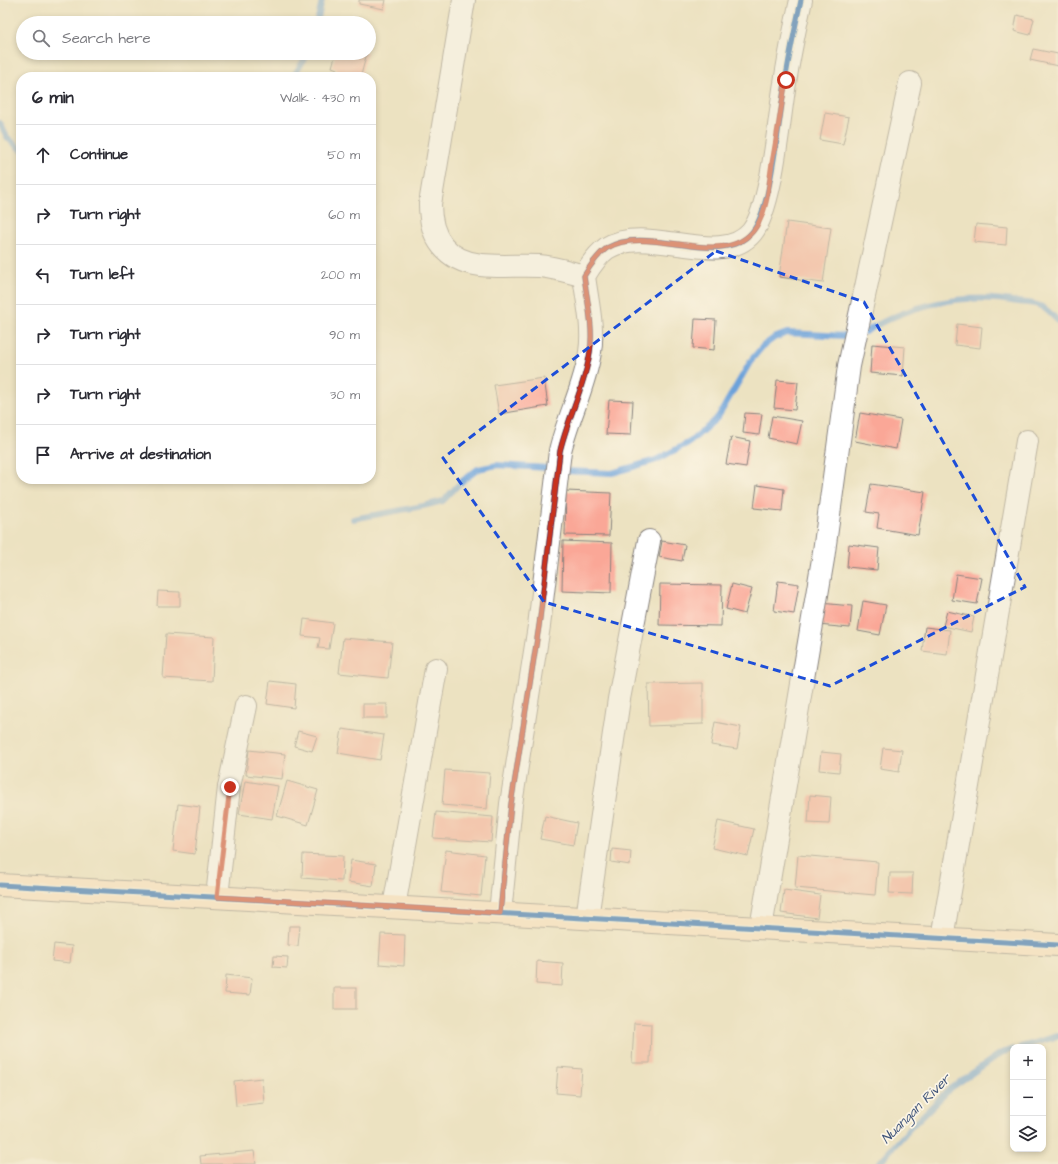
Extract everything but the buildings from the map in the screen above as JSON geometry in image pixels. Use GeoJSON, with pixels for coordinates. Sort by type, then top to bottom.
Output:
{"type":"FeatureCollection","features":[{"type":"Feature","properties":{"kind":"street"},"geometry":{"type":"LineString","coordinates":[[464,0],[430,204],[430,218],[437,241],[455,256],[479,265],[540,266],[584,276]]}},
{"type":"Feature","properties":{"kind":"street"},"geometry":{"type":"LineString","coordinates":[[500,913],[511,804],[539,626],[560,451],[565,427],[579,391],[590,351],[590,330],[584,276],[598,256],[607,248],[619,244],[646,240],[691,246],[721,247],[733,245],[746,239],[753,231],[759,222],[768,188],[801,0]]}},
{"type":"Feature","properties":{"kind":"street"},"geometry":{"type":"LineString","coordinates":[[762,928],[823,559],[849,366],[910,83]]}},
{"type":"Feature","properties":{"kind":"street"},"geometry":{"type":"LineString","coordinates":[[942,938],[1027,441]]}},
{"type":"Feature","properties":{"kind":"street"},"geometry":{"type":"LineString","coordinates":[[587,918],[619,699],[649,541]]}},
{"type":"Feature","properties":{"kind":"street"},"geometry":{"type":"LineString","coordinates":[[394,907],[436,669]]}},
{"type":"Feature","properties":{"kind":"street"},"geometry":{"type":"LineString","coordinates":[[217,897],[230,787],[246,706]]}},
{"type":"Feature","properties":{"kind":"street"},"geometry":{"type":"LineString","coordinates":[[0,884],[1058,945]]}},
{"type":"Feature","properties":{"kind":"highlighted area"},"geometry":{"type":"Polygon","coordinates":[[[716,251],[864,302],[1025,587],[830,686],[544,602],[443,458],[716,251]]]}},
{"type":"Feature","properties":{"kind":"waterway"},"geometry":{"type":"LineString","coordinates":[[319,16],[322,0]]}},
{"type":"Feature","properties":{"kind":"waterway"},"geometry":{"type":"LineString","coordinates":[[296,72],[304,60]]}},
{"type":"Feature","properties":{"kind":"waterway"},"geometry":{"type":"LineString","coordinates":[[0,123],[7,137],[16,145]]}},
{"type":"Feature","properties":{"kind":"waterway"},"geometry":{"type":"LineString","coordinates":[[865,332],[882,322],[901,314],[939,303],[959,300],[998,299],[1030,303],[1040,306],[1058,321]]}},
{"type":"Feature","properties":{"kind":"waterway"},"geometry":{"type":"LineString","coordinates":[[565,471],[612,473],[656,460],[690,442],[718,417],[752,359],[763,346],[774,338],[787,333],[846,336]]}},
{"type":"Feature","properties":{"kind":"waterway"},"geometry":{"type":"LineString","coordinates":[[353,519],[443,501],[461,482],[478,469],[497,465],[548,468]]}},
{"type":"Feature","properties":{"kind":"waterway","name":"Nuangan River"},"geometry":{"type":"LineString","coordinates":[[1031,1044],[1058,1036]]}},
{"type":"Feature","properties":{"kind":"waterway","name":"Nuangan River"},"geometry":{"type":"LineString","coordinates":[[878,1164],[912,1126],[951,1088],[1001,1053],[1010,1050]]}},
{"type":"Feature","properties":{"kind":"cycle path"},"geometry":{"type":"LineString","coordinates":[[500,913],[511,804],[539,626],[560,451],[588,365],[590,352],[591,324],[584,276],[603,251],[624,242],[643,240],[703,247],[722,247],[739,243],[752,232],[759,220],[770,183],[788,62],[801,0]]}},
{"type":"Feature","properties":{"kind":"cycle path"},"geometry":{"type":"LineString","coordinates":[[0,885],[1058,945]]}},
{"type":"Feature","properties":{"kind":"route"},"geometry":{"type":"LineString","coordinates":[[230,787],[217,897],[500,913],[511,804],[539,626],[560,451],[565,427],[586,370],[590,351],[590,330],[584,276],[598,256],[607,248],[630,241],[663,241],[691,246],[721,247],[733,245],[746,239],[759,222],[764,208],[786,80]]}}]}
